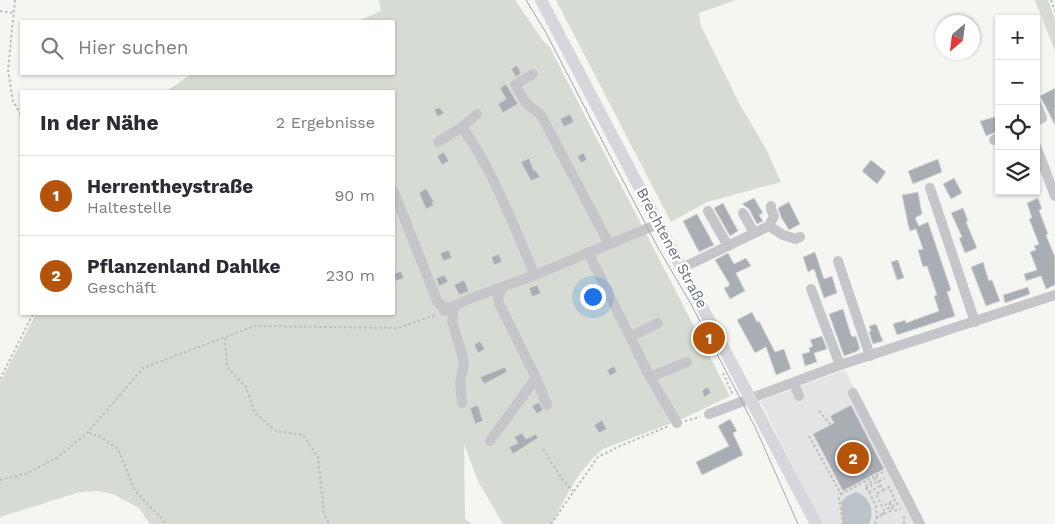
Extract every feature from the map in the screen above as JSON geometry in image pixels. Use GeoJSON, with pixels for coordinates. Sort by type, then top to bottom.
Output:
{"type":"FeatureCollection","features":[{"type":"Feature","properties":{"kind":"main road","name":"Brechtener Straße"},"geometry":{"type":"LineString","coordinates":[[541,0],[816,524]]}},
{"type":"Feature","properties":{"kind":"street"},"geometry":{"type":"LineString","coordinates":[[533,74],[515,85],[526,103],[542,115],[609,244]]}},
{"type":"Feature","properties":{"kind":"street"},"geometry":{"type":"LineString","coordinates":[[438,142],[462,127],[477,114]]}},
{"type":"Feature","properties":{"kind":"street"},"geometry":{"type":"LineString","coordinates":[[462,127],[478,149],[535,275]]}},
{"type":"Feature","properties":{"kind":"street"},"geometry":{"type":"LineString","coordinates":[[1038,150],[1055,196]]}},
{"type":"Feature","properties":{"kind":"street"},"geometry":{"type":"LineString","coordinates":[[930,188],[975,322]]}},
{"type":"Feature","properties":{"kind":"street"},"geometry":{"type":"LineString","coordinates":[[395,195],[438,303],[449,309],[464,365],[460,383],[462,403]]}},
{"type":"Feature","properties":{"kind":"street"},"geometry":{"type":"LineString","coordinates":[[682,268],[769,226],[774,216],[771,206]]}},
{"type":"Feature","properties":{"kind":"street"},"geometry":{"type":"LineString","coordinates":[[708,211],[728,246]]}},
{"type":"Feature","properties":{"kind":"street"},"geometry":{"type":"LineString","coordinates":[[743,213],[754,234]]}},
{"type":"Feature","properties":{"kind":"street"},"geometry":{"type":"LineString","coordinates":[[449,309],[469,299],[535,275],[658,224]]}},
{"type":"Feature","properties":{"kind":"street"},"geometry":{"type":"LineString","coordinates":[[769,226],[783,235],[796,239],[800,237]]}},
{"type":"Feature","properties":{"kind":"street"},"geometry":{"type":"LineString","coordinates":[[588,252],[650,378],[677,423]]}},
{"type":"Feature","properties":{"kind":"street"},"geometry":{"type":"LineString","coordinates":[[838,261],[870,356]]}},
{"type":"Feature","properties":{"kind":"street"},"geometry":{"type":"LineString","coordinates":[[503,287],[498,296],[499,303],[536,378],[547,405]]}},
{"type":"Feature","properties":{"kind":"street"},"geometry":{"type":"LineString","coordinates":[[811,289],[840,365]]}},
{"type":"Feature","properties":{"kind":"street"},"geometry":{"type":"LineString","coordinates":[[709,414],[840,365],[1055,295]]}},
{"type":"Feature","properties":{"kind":"street"},"geometry":{"type":"LineString","coordinates":[[630,337],[658,323]]}},
{"type":"Feature","properties":{"kind":"street"},"geometry":{"type":"LineString","coordinates":[[650,378],[687,362]]}},
{"type":"Feature","properties":{"kind":"street"},"geometry":{"type":"LineString","coordinates":[[490,442],[536,378]]}},
{"type":"Feature","properties":{"kind":"street"},"geometry":{"type":"LineString","coordinates":[[794,383],[799,396]]}},
{"type":"Feature","properties":{"kind":"street"},"geometry":{"type":"LineString","coordinates":[[853,393],[920,524]]}},
{"type":"Feature","properties":{"kind":"path"},"geometry":{"type":"LineString","coordinates":[[15,0],[8,70],[13,101],[20,113]]}},
{"type":"Feature","properties":{"kind":"path"},"geometry":{"type":"LineString","coordinates":[[1051,0],[1055,11]]}},
{"type":"Feature","properties":{"kind":"path"},"geometry":{"type":"LineString","coordinates":[[0,11],[14,13]]}},
{"type":"Feature","properties":{"kind":"path"},"geometry":{"type":"LineString","coordinates":[[0,480],[25,474],[57,458],[88,432],[143,368],[255,326],[398,328],[449,309]]}},
{"type":"Feature","properties":{"kind":"path"},"geometry":{"type":"LineString","coordinates":[[0,379],[32,315]]}},
{"type":"Feature","properties":{"kind":"path"},"geometry":{"type":"LineString","coordinates":[[225,338],[227,367],[246,387],[255,413],[276,431],[303,436],[318,457],[324,513],[329,524]]}},
{"type":"Feature","properties":{"kind":"path"},"geometry":{"type":"LineString","coordinates":[[723,373],[736,404]]}},
{"type":"Feature","properties":{"kind":"path"},"geometry":{"type":"LineString","coordinates":[[819,411],[831,425]]}},
{"type":"Feature","properties":{"kind":"path"},"geometry":{"type":"LineString","coordinates":[[551,524],[598,457],[677,423],[709,414]]}},
{"type":"Feature","properties":{"kind":"path"},"geometry":{"type":"LineString","coordinates":[[88,432],[101,437],[118,449],[135,491],[167,524]]}},
{"type":"Feature","properties":{"kind":"path"},"geometry":{"type":"LineString","coordinates":[[810,436],[841,494],[839,498],[842,524]]}},
{"type":"Feature","properties":{"kind":"path"},"geometry":{"type":"LineString","coordinates":[[543,449],[562,479],[573,491]]}},
{"type":"Feature","properties":{"kind":"path"},"geometry":{"type":"LineString","coordinates":[[864,484],[877,479],[884,472]]}},
{"type":"Feature","properties":{"kind":"path"},"geometry":{"type":"LineString","coordinates":[[841,494],[877,479],[890,476]]}},
{"type":"Feature","properties":{"kind":"path"},"geometry":{"type":"LineString","coordinates":[[877,479],[883,490]]}},
{"type":"Feature","properties":{"kind":"path"},"geometry":{"type":"LineString","coordinates":[[864,484],[876,506],[877,517],[875,524]]}},
{"type":"Feature","properties":{"kind":"path"},"geometry":{"type":"LineString","coordinates":[[869,492],[887,484]]}},
{"type":"Feature","properties":{"kind":"path"},"geometry":{"type":"LineString","coordinates":[[871,496],[889,488],[895,500],[882,506]]}},
{"type":"Feature","properties":{"kind":"path"},"geometry":{"type":"LineString","coordinates":[[874,489],[881,502],[883,515]]}},
{"type":"Feature","properties":{"kind":"path"},"geometry":{"type":"LineString","coordinates":[[874,501],[878,498]]}},
{"type":"Feature","properties":{"kind":"path"},"geometry":{"type":"LineString","coordinates":[[876,506],[881,502]]}},
{"type":"Feature","properties":{"kind":"path"},"geometry":{"type":"LineString","coordinates":[[882,511],[902,502]]}},
{"type":"Feature","properties":{"kind":"path"},"geometry":{"type":"LineString","coordinates":[[877,517],[893,511],[889,503]]}},
{"type":"Feature","properties":{"kind":"path"},"geometry":{"type":"LineString","coordinates":[[904,508],[904,524]]}},
{"type":"Feature","properties":{"kind":"shaded area"},"geometry":{"type":"Polygon","coordinates":[[[379,0],[515,0],[544,42],[549,46],[730,396],[682,419],[603,449],[580,474],[552,524],[503,524],[478,481],[464,444],[465,519],[472,524],[150,524],[139,508],[115,495],[99,491],[80,492],[0,517],[0,382],[35,315],[395,315],[395,90],[168,90],[190,75],[395,75],[395,20],[360,20],[381,11],[379,0]]]}},
{"type":"Feature","properties":{"kind":"shaded area"},"geometry":{"type":"Polygon","coordinates":[[[556,0],[736,0],[699,13],[701,26],[739,103],[766,149],[781,182],[707,202],[671,222],[556,0]]]}},
{"type":"Feature","properties":{"kind":"shaded area"},"geometry":{"type":"Polygon","coordinates":[[[1035,0],[1048,0],[1055,19],[1055,51],[1035,0]]]}},
{"type":"Feature","properties":{"kind":"shaded area"},"geometry":{"type":"Polygon","coordinates":[[[845,370],[924,524],[822,524],[760,401],[845,370]]]}},
{"type":"Feature","properties":{"kind":"shaded area"},"geometry":{"type":"Polygon","coordinates":[[[856,492],[865,497],[870,505],[871,519],[869,524],[843,524],[841,502],[856,492]]]}},
{"type":"Feature","properties":{"kind":"building"},"geometry":{"type":"Polygon","coordinates":[[[517,65],[521,73],[516,77],[511,69],[517,65]]]}},
{"type":"Feature","properties":{"kind":"building"},"geometry":{"type":"Polygon","coordinates":[[[506,84],[518,104],[503,113],[498,104],[506,99],[500,88],[506,84]]]}},
{"type":"Feature","properties":{"kind":"building"},"geometry":{"type":"Polygon","coordinates":[[[1055,88],[1055,125],[1040,96],[1055,88]]]}},
{"type":"Feature","properties":{"kind":"building"},"geometry":{"type":"Polygon","coordinates":[[[440,108],[444,113],[438,117],[434,110],[440,108]]]}},
{"type":"Feature","properties":{"kind":"building"},"geometry":{"type":"Polygon","coordinates":[[[570,114],[574,122],[564,127],[560,119],[570,114]]]}},
{"type":"Feature","properties":{"kind":"building"},"geometry":{"type":"Polygon","coordinates":[[[995,117],[995,133],[986,136],[980,121],[995,117]]]}},
{"type":"Feature","properties":{"kind":"building"},"geometry":{"type":"Polygon","coordinates":[[[444,152],[449,161],[442,165],[437,156],[444,152]]]}},
{"type":"Feature","properties":{"kind":"building"},"geometry":{"type":"Polygon","coordinates":[[[584,153],[587,160],[581,163],[577,156],[584,153]]]}},
{"type":"Feature","properties":{"kind":"building"},"geometry":{"type":"Polygon","coordinates":[[[529,158],[534,171],[536,170],[540,177],[531,181],[521,162],[529,158]]]}},
{"type":"Feature","properties":{"kind":"building"},"geometry":{"type":"Polygon","coordinates":[[[938,159],[942,172],[913,184],[908,171],[938,159]]]}},
{"type":"Feature","properties":{"kind":"building"},"geometry":{"type":"Polygon","coordinates":[[[871,160],[886,172],[877,184],[862,171],[871,160]]]}},
{"type":"Feature","properties":{"kind":"building"},"geometry":{"type":"Polygon","coordinates":[[[954,178],[962,193],[951,199],[943,184],[954,178]]]}},
{"type":"Feature","properties":{"kind":"building"},"geometry":{"type":"Polygon","coordinates":[[[426,188],[434,205],[426,209],[419,193],[426,188]]]}},
{"type":"Feature","properties":{"kind":"building"},"geometry":{"type":"Polygon","coordinates":[[[918,192],[922,214],[915,218],[919,226],[928,222],[951,290],[947,292],[955,316],[897,335],[893,324],[905,320],[906,323],[939,311],[934,296],[937,295],[927,266],[923,267],[918,250],[923,249],[916,229],[910,231],[902,195],[918,192]]]}},
{"type":"Feature","properties":{"kind":"building"},"geometry":{"type":"Polygon","coordinates":[[[754,198],[763,213],[759,215],[763,221],[757,224],[749,209],[742,204],[754,198]]]}},
{"type":"Feature","properties":{"kind":"building"},"geometry":{"type":"Polygon","coordinates":[[[1038,198],[1042,209],[1039,210],[1048,234],[1046,235],[1055,257],[1055,285],[1046,289],[1041,276],[1026,281],[1024,274],[1037,270],[1030,252],[1036,250],[1034,246],[1039,244],[1029,219],[1032,218],[1027,203],[1038,198]]]}},
{"type":"Feature","properties":{"kind":"building"},"geometry":{"type":"Polygon","coordinates":[[[789,202],[800,224],[789,230],[778,208],[789,202]]]}},
{"type":"Feature","properties":{"kind":"building"},"geometry":{"type":"Polygon","coordinates":[[[723,203],[738,231],[730,236],[714,208],[723,203]]]}},
{"type":"Feature","properties":{"kind":"building"},"geometry":{"type":"Polygon","coordinates":[[[963,208],[968,221],[966,222],[977,248],[965,253],[959,238],[962,237],[951,213],[963,208]]]}},
{"type":"Feature","properties":{"kind":"building"},"geometry":{"type":"Polygon","coordinates":[[[697,214],[714,245],[699,252],[683,221],[697,214]]]}},
{"type":"Feature","properties":{"kind":"building"},"geometry":{"type":"Polygon","coordinates":[[[449,250],[452,258],[443,261],[440,253],[449,250]]]}},
{"type":"Feature","properties":{"kind":"building"},"geometry":{"type":"Polygon","coordinates":[[[815,252],[824,279],[832,276],[837,293],[824,298],[814,269],[808,272],[803,257],[815,252]]]}},
{"type":"Feature","properties":{"kind":"building"},"geometry":{"type":"Polygon","coordinates":[[[728,253],[734,264],[746,258],[751,266],[736,273],[745,291],[730,299],[724,288],[729,286],[729,283],[715,260],[728,253]]]}},
{"type":"Feature","properties":{"kind":"building"},"geometry":{"type":"Polygon","coordinates":[[[499,254],[502,262],[494,265],[491,257],[499,254]]]}},
{"type":"Feature","properties":{"kind":"building"},"geometry":{"type":"Polygon","coordinates":[[[898,260],[904,278],[897,280],[891,262],[898,260]]]}},
{"type":"Feature","properties":{"kind":"building"},"geometry":{"type":"Polygon","coordinates":[[[983,262],[989,281],[992,280],[1000,301],[986,306],[971,267],[983,262]]]}},
{"type":"Feature","properties":{"kind":"building"},"geometry":{"type":"Polygon","coordinates":[[[401,271],[404,278],[396,281],[395,274],[401,271]]]}},
{"type":"Feature","properties":{"kind":"building"},"geometry":{"type":"Polygon","coordinates":[[[445,275],[448,282],[439,286],[436,278],[445,275]]]}},
{"type":"Feature","properties":{"kind":"building"},"geometry":{"type":"Polygon","coordinates":[[[464,280],[469,291],[459,295],[454,285],[464,280]]]}},
{"type":"Feature","properties":{"kind":"building"},"geometry":{"type":"Polygon","coordinates":[[[537,285],[541,293],[532,297],[529,288],[537,285]]]}},
{"type":"Feature","properties":{"kind":"building"},"geometry":{"type":"Polygon","coordinates":[[[1028,287],[1030,294],[1005,303],[1003,295],[1028,287]]]}},
{"type":"Feature","properties":{"kind":"building"},"geometry":{"type":"Polygon","coordinates":[[[843,309],[851,335],[853,337],[856,336],[860,349],[844,356],[829,314],[843,309]]]}},
{"type":"Feature","properties":{"kind":"building"},"geometry":{"type":"Polygon","coordinates":[[[752,312],[757,322],[759,321],[775,352],[784,349],[791,369],[776,375],[766,347],[755,353],[737,320],[752,312]]]}},
{"type":"Feature","properties":{"kind":"building"},"geometry":{"type":"Polygon","coordinates":[[[876,324],[883,341],[873,344],[869,326],[876,324]]]}},
{"type":"Feature","properties":{"kind":"building"},"geometry":{"type":"Polygon","coordinates":[[[822,336],[827,349],[814,353],[817,362],[805,366],[802,354],[810,352],[809,348],[813,346],[810,340],[822,336]]]}},
{"type":"Feature","properties":{"kind":"building"},"geometry":{"type":"Polygon","coordinates":[[[480,341],[485,349],[478,353],[474,345],[480,341]]]}},
{"type":"Feature","properties":{"kind":"building"},"geometry":{"type":"Polygon","coordinates":[[[614,366],[617,372],[610,376],[607,370],[614,366]]]}},
{"type":"Feature","properties":{"kind":"building"},"geometry":{"type":"Polygon","coordinates":[[[505,367],[507,372],[484,384],[480,377],[505,367]]]}},
{"type":"Feature","properties":{"kind":"building"},"geometry":{"type":"Polygon","coordinates":[[[708,387],[711,393],[704,397],[702,390],[708,387]]]}},
{"type":"Feature","properties":{"kind":"building"},"geometry":{"type":"Polygon","coordinates":[[[539,402],[543,410],[537,414],[532,406],[539,402]]]}},
{"type":"Feature","properties":{"kind":"building"},"geometry":{"type":"Polygon","coordinates":[[[478,405],[483,421],[475,424],[470,408],[478,405]]]}},
{"type":"Feature","properties":{"kind":"building"},"geometry":{"type":"Polygon","coordinates":[[[851,405],[884,469],[843,491],[813,434],[834,423],[830,416],[851,405]]]}},
{"type":"Feature","properties":{"kind":"building"},"geometry":{"type":"Polygon","coordinates":[[[730,419],[737,431],[733,433],[743,455],[702,475],[696,462],[729,446],[718,426],[730,419]]]}},
{"type":"Feature","properties":{"kind":"building"},"geometry":{"type":"Polygon","coordinates":[[[602,420],[607,429],[599,433],[594,425],[602,420]]]}},
{"type":"Feature","properties":{"kind":"building"},"geometry":{"type":"Polygon","coordinates":[[[522,433],[526,439],[536,434],[538,438],[513,454],[509,447],[518,443],[514,437],[522,433]]]}},
{"type":"Feature","properties":{"kind":"tram line"},"geometry":{"type":"LineString","coordinates":[[526,0],[545,31],[657,246],[691,304],[756,429],[798,524]]}},
{"type":"Feature","properties":{"kind":"place","name":"Herrentheystraße"},"geometry":{"type":"Point","coordinates":[709,338]}},
{"type":"Feature","properties":{"kind":"place","name":"Pflanzenland Dahlke"},"geometry":{"type":"Point","coordinates":[853,458]}}]}
